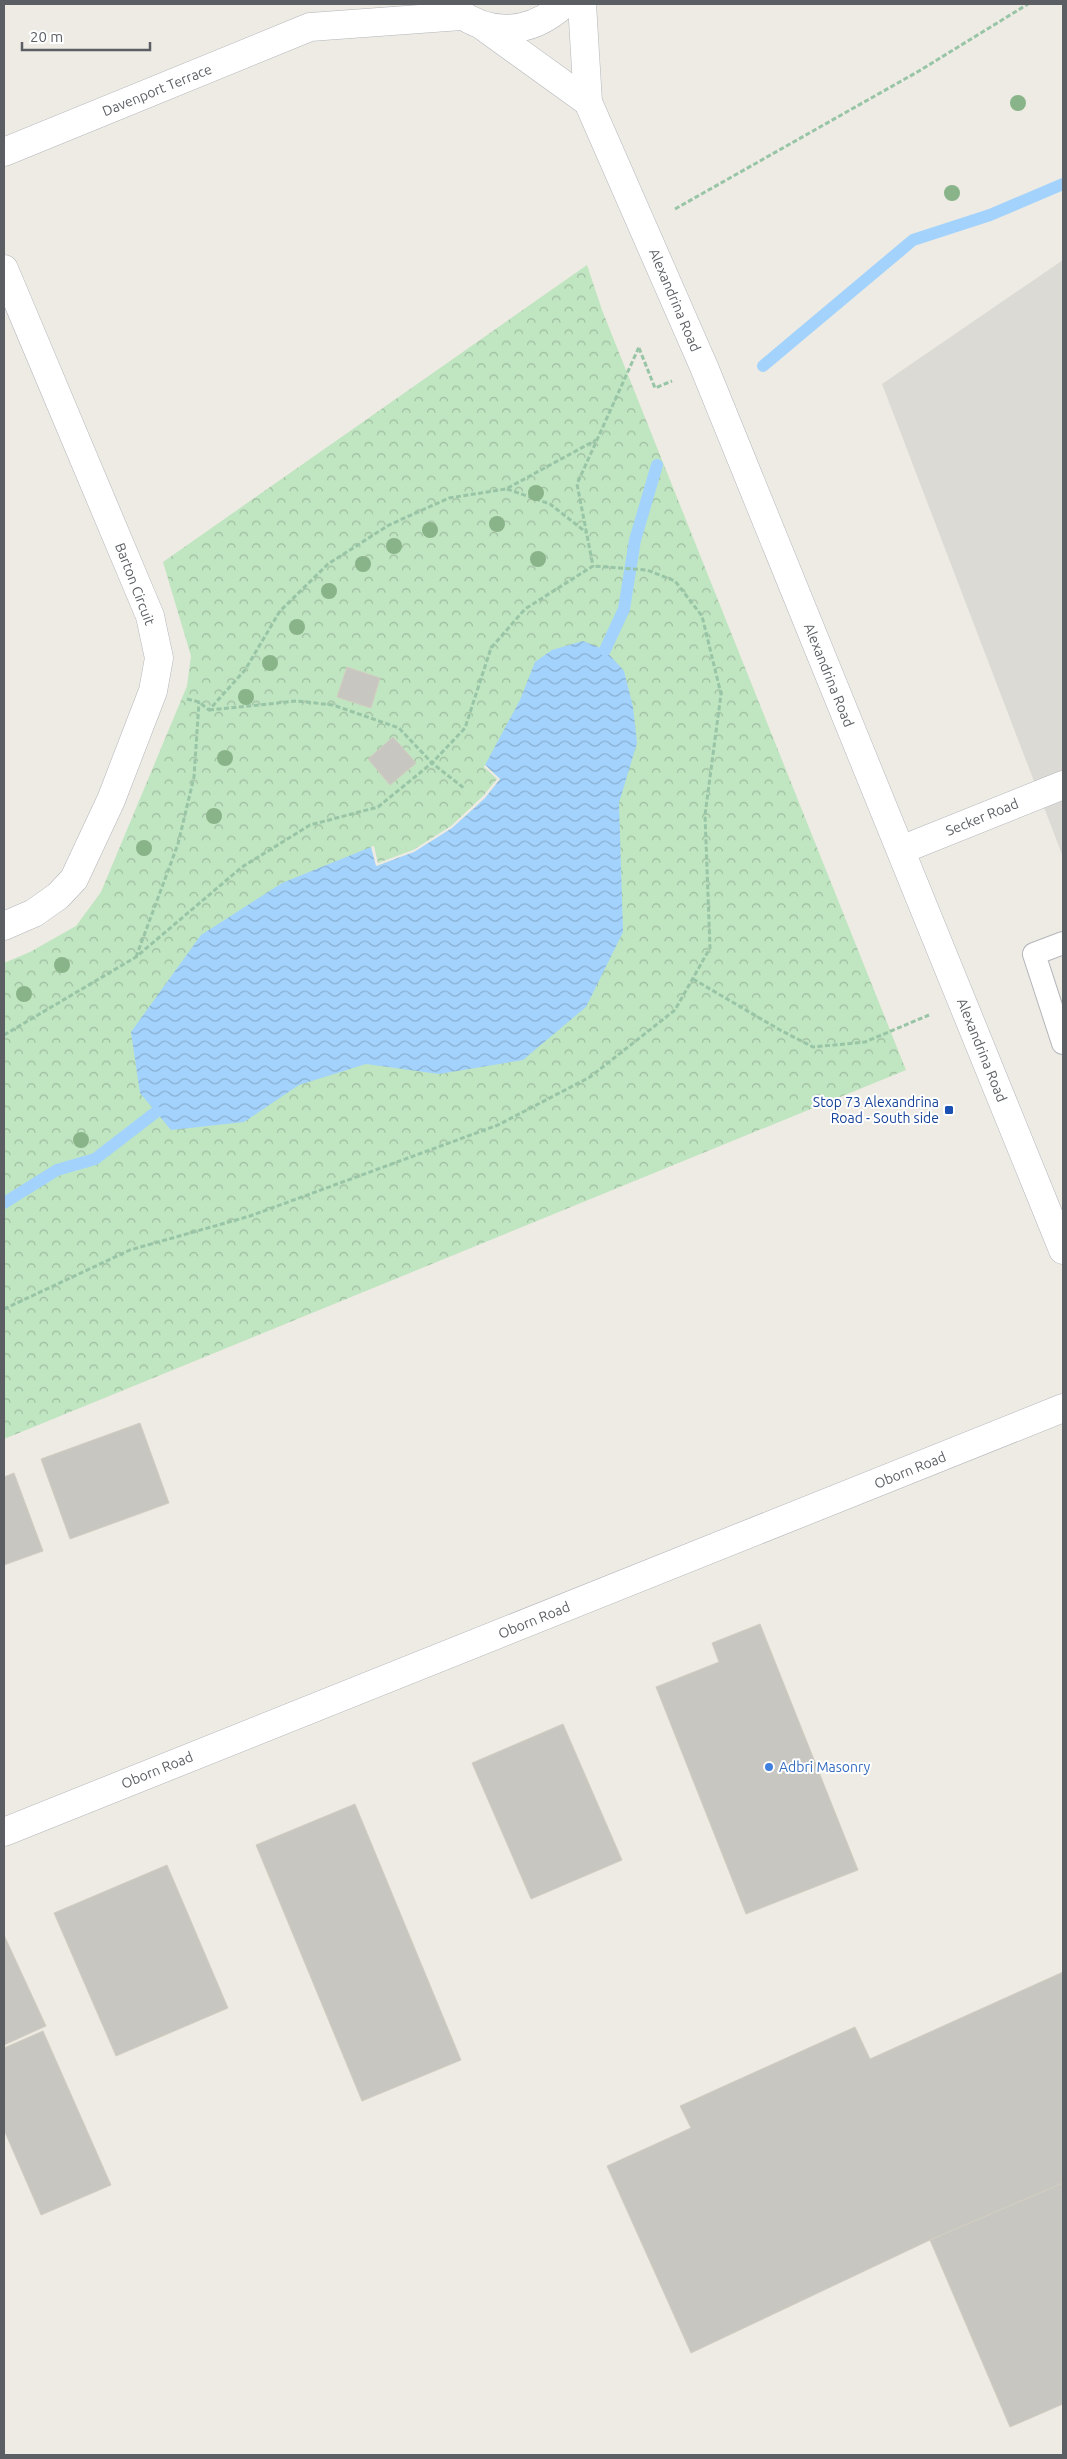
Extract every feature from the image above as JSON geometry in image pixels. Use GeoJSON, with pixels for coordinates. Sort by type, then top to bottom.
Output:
{"type":"FeatureCollection","features":[{"type":"Feature","properties":{"kind":"street","name":"Davenport Terrace"},"geometry":{"type":"LineString","coordinates":[[310,27],[335,4]]}},
{"type":"Feature","properties":{"kind":"street","name":"Davenport Terrace"},"geometry":{"type":"LineString","coordinates":[[4,152],[310,27],[464,15],[507,29],[530,26],[552,15],[564,4]]}},
{"type":"Feature","properties":{"kind":"street","name":"Alexandrina Road"},"geometry":{"type":"LineString","coordinates":[[582,4],[588,102],[704,366],[1063,1250]]}},
{"type":"Feature","properties":{"kind":"street"},"geometry":{"type":"LineString","coordinates":[[464,15],[588,102]]}},
{"type":"Feature","properties":{"kind":"street","name":"Barton Circuit"},"geometry":{"type":"LineString","coordinates":[[4,269],[150,616],[159,658],[153,692],[111,800],[74,879],[46,906],[4,926]]}},
{"type":"Feature","properties":{"kind":"street","name":"Secker Road"},"geometry":{"type":"LineString","coordinates":[[900,850],[1063,785]]}},
{"type":"Feature","properties":{"kind":"street","name":"Oborn Road"},"geometry":{"type":"LineString","coordinates":[[4,1832],[1063,1408]]}},
{"type":"Feature","properties":{"kind":"lane"},"geometry":{"type":"LineString","coordinates":[[1063,943],[1034,954],[1063,1044]]}},
{"type":"Feature","properties":{"kind":"path"},"geometry":{"type":"LineString","coordinates":[[672,211],[919,71],[1028,4]]}},
{"type":"Feature","properties":{"kind":"path"},"geometry":{"type":"LineString","coordinates":[[593,566],[577,484],[639,347]]}},
{"type":"Feature","properties":{"kind":"path"},"geometry":{"type":"LineString","coordinates":[[210,710],[245,670],[280,611],[328,564],[389,525],[449,498],[506,489],[596,440]]}},
{"type":"Feature","properties":{"kind":"path"},"geometry":{"type":"LineString","coordinates":[[506,489],[550,504],[588,533]]}},
{"type":"Feature","properties":{"kind":"path"},"geometry":{"type":"LineString","coordinates":[[4,1035],[136,957],[242,867],[310,825],[378,807],[432,763],[465,728],[491,648],[525,609],[593,566],[647,570],[675,581],[702,616],[721,694],[705,815],[710,948],[675,1010],[590,1077],[498,1125],[250,1216],[130,1250],[4,1309]]}},
{"type":"Feature","properties":{"kind":"path"},"geometry":{"type":"LineString","coordinates":[[153,692],[198,702],[210,710],[297,701],[333,705],[399,728],[432,763],[465,789]]}},
{"type":"Feature","properties":{"kind":"path"},"geometry":{"type":"LineString","coordinates":[[136,957],[178,844],[194,777],[198,702]]}},
{"type":"Feature","properties":{"kind":"path"},"geometry":{"type":"LineString","coordinates":[[693,979],[813,1047],[865,1042],[962,1001]]}},
{"type":"Feature","properties":{"kind":"shaded area"},"geometry":{"type":"Polygon","coordinates":[[[1063,260],[1063,857],[882,384],[1063,260]]]}},
{"type":"Feature","properties":{"kind":"green space"},"geometry":{"type":"Polygon","coordinates":[[[587,265],[602,310],[906,1070],[4,1439],[4,963],[30,952],[76,926],[101,892],[187,686],[191,656],[163,562],[587,265]]]}},
{"type":"Feature","properties":{"kind":"water"},"geometry":{"type":"Polygon","coordinates":[[[583,641],[605,650],[624,671],[633,707],[637,743],[619,803],[623,932],[586,1007],[523,1060],[439,1074],[366,1064],[299,1085],[244,1122],[171,1130],[140,1093],[131,1032],[201,935],[282,883],[371,847],[377,866],[430,842],[445,832],[473,809],[500,779],[485,765],[520,700],[535,662],[552,650],[583,641]]]}},
{"type":"Feature","properties":{"kind":"pier"},"geometry":{"type":"Polygon","coordinates":[[[485,765],[500,779],[485,798],[452,828],[414,852],[376,866],[371,847],[374,846],[378,863],[413,850],[451,826],[483,796],[497,779],[484,767],[485,765]]]}},
{"type":"Feature","properties":{"kind":"building"},"geometry":{"type":"Polygon","coordinates":[[[347,667],[380,678],[371,708],[337,697],[347,667]]]}},
{"type":"Feature","properties":{"kind":"building"},"geometry":{"type":"Polygon","coordinates":[[[393,737],[416,763],[390,785],[368,759],[393,737]]]}},
{"type":"Feature","properties":{"kind":"building"},"geometry":{"type":"Polygon","coordinates":[[[140,1423],[169,1503],[70,1539],[41,1459],[140,1423]]]}},
{"type":"Feature","properties":{"kind":"building"},"geometry":{"type":"Polygon","coordinates":[[[14,1473],[43,1551],[4,1565],[4,1477],[14,1473]]]}},
{"type":"Feature","properties":{"kind":"building"},"geometry":{"type":"Polygon","coordinates":[[[760,1624],[858,1870],[746,1914],[656,1687],[719,1662],[712,1643],[760,1624]]]}},
{"type":"Feature","properties":{"kind":"building"},"geometry":{"type":"Polygon","coordinates":[[[563,1724],[622,1860],[531,1899],[472,1763],[563,1724]]]}},
{"type":"Feature","properties":{"kind":"building"},"geometry":{"type":"Polygon","coordinates":[[[355,1804],[461,2060],[362,2101],[256,1845],[355,1804]]]}},
{"type":"Feature","properties":{"kind":"building"},"geometry":{"type":"Polygon","coordinates":[[[167,1865],[228,2008],[116,2056],[54,1913],[167,1865]]]}},
{"type":"Feature","properties":{"kind":"building"},"geometry":{"type":"Polygon","coordinates":[[[4,1935],[46,2026],[4,2045],[4,1935]]]}},
{"type":"Feature","properties":{"kind":"building"},"geometry":{"type":"Polygon","coordinates":[[[1063,1972],[1063,2183],[930,2240],[691,2353],[607,2166],[691,2128],[680,2106],[855,2027],[870,2059],[1063,1972]]]}},
{"type":"Feature","properties":{"kind":"building"},"geometry":{"type":"Polygon","coordinates":[[[43,2031],[111,2185],[41,2215],[4,2130],[4,2048],[43,2031]]]}},
{"type":"Feature","properties":{"kind":"building"},"geometry":{"type":"Polygon","coordinates":[[[1063,2183],[1063,2404],[1010,2427],[930,2240],[1063,2183]]]}},
{"type":"Feature","properties":{"kind":"waterway"},"geometry":{"type":"LineString","coordinates":[[763,366],[913,240],[990,215],[1063,184]]}},
{"type":"Feature","properties":{"kind":"waterway"},"geometry":{"type":"LineString","coordinates":[[605,650],[624,609],[635,540],[657,465]]}},
{"type":"Feature","properties":{"kind":"waterway"},"geometry":{"type":"LineString","coordinates":[[4,1203],[57,1170],[95,1159],[156,1112]]}},
{"type":"Feature","properties":{"kind":"place","name":"Stop 73 Alexandrina Road - South side"},"geometry":{"type":"Point","coordinates":[949,1110]}},
{"type":"Feature","properties":{"kind":"place","name":"Adbri Masonry"},"geometry":{"type":"Point","coordinates":[769,1767]}}]}
